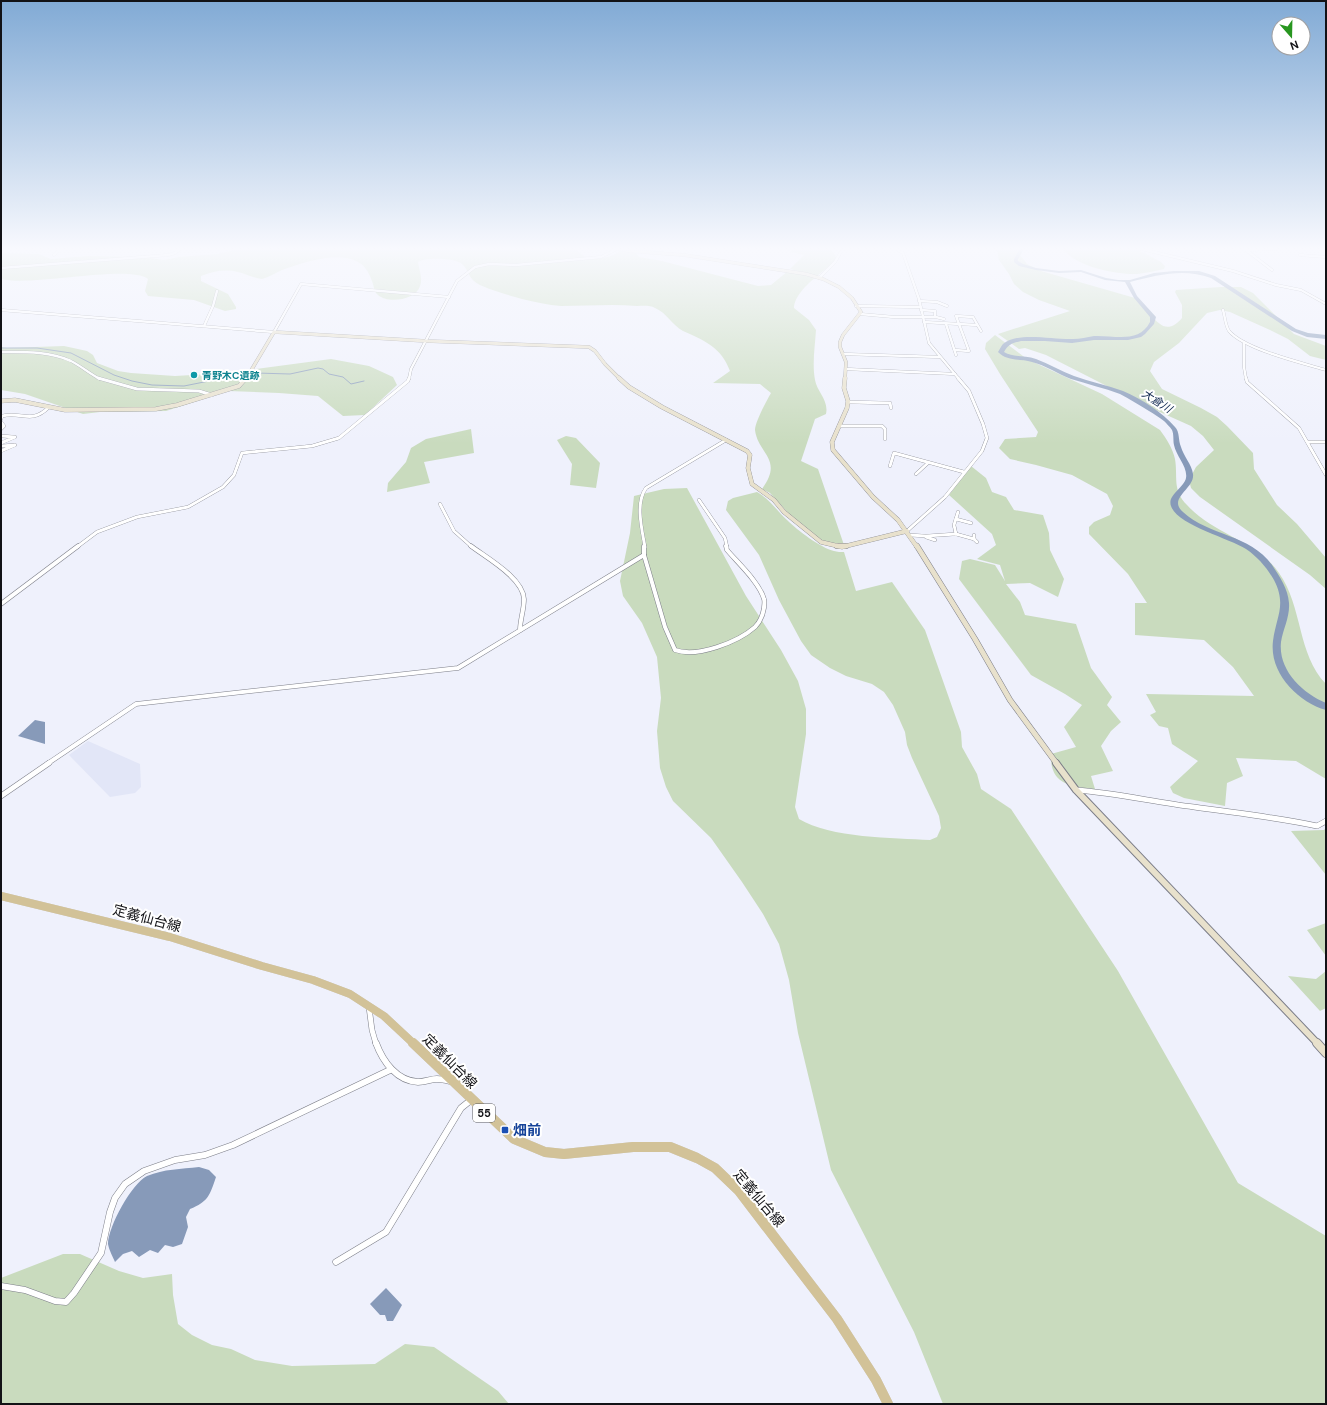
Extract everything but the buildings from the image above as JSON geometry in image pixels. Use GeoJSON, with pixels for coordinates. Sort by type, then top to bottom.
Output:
{"type":"FeatureCollection","features":[{"type":"Feature","properties":{"kind":"main road","name":"定義仙台線"},"geometry":{"type":"LineString","coordinates":[[1,896],[170,937],[262,966],[313,980],[350,994],[384,1016],[471,1100],[514,1138],[545,1152],[564,1154],[633,1147],[670,1147],[715,1168],[739,1191],[837,1319],[876,1380],[888,1404]]}},
{"type":"Feature","properties":{"kind":"street"},"geometry":{"type":"LineString","coordinates":[[34,313],[274,332],[426,341],[589,347],[595,351],[605,364],[629,386],[662,407],[747,451],[750,455],[748,468],[751,481],[754,486],[774,500],[784,512],[821,542],[832,546],[842,547],[908,533],[926,536],[956,534],[974,537],[978,542]]}},
{"type":"Feature","properties":{"kind":"street"},"geometry":{"type":"LineString","coordinates":[[204,326],[210,313]]}},
{"type":"Feature","properties":{"kind":"street"},"geometry":{"type":"LineString","coordinates":[[1,401],[15,400],[49,407],[75,410],[156,409],[171,407],[237,388],[242,384],[285,313]]}},
{"type":"Feature","properties":{"kind":"street"},"geometry":{"type":"LineString","coordinates":[[1,604],[97,532],[137,516],[188,507],[222,487],[234,475],[242,453],[312,446],[339,438],[408,381],[411,369],[441,313]]}},
{"type":"Feature","properties":{"kind":"street"},"geometry":{"type":"LineString","coordinates":[[908,533],[912,525],[945,497],[982,451],[987,438],[983,424],[969,391],[929,343],[922,313]]}},
{"type":"Feature","properties":{"kind":"street"},"geometry":{"type":"LineString","coordinates":[[1224,313],[1226,326],[1244,342],[1326,370]]}},
{"type":"Feature","properties":{"kind":"street"},"geometry":{"type":"LineString","coordinates":[[944,319],[923,317],[894,318],[860,314],[843,335],[840,348],[846,362],[844,388],[848,402],[847,408],[832,442],[833,450],[873,497],[898,520],[908,533],[1010,700],[1076,790],[1326,1053]]}},
{"type":"Feature","properties":{"kind":"street"},"geometry":{"type":"LineString","coordinates":[[955,350],[969,351],[956,316],[972,317],[981,331]]}},
{"type":"Feature","properties":{"kind":"street"},"geometry":{"type":"LineString","coordinates":[[924,322],[977,325]]}},
{"type":"Feature","properties":{"kind":"street"},"geometry":{"type":"LineString","coordinates":[[946,324],[956,355]]}},
{"type":"Feature","properties":{"kind":"street"},"geometry":{"type":"LineString","coordinates":[[1244,342],[1244,367],[1247,382],[1294,423],[1308,442],[1326,475]]}},
{"type":"Feature","properties":{"kind":"street"},"geometry":{"type":"LineString","coordinates":[[1,352],[29,352],[57,356],[71,361],[99,378],[136,389],[159,391],[200,389],[212,395]]}},
{"type":"Feature","properties":{"kind":"street"},"geometry":{"type":"LineString","coordinates":[[843,354],[940,357]]}},
{"type":"Feature","properties":{"kind":"street"},"geometry":{"type":"LineString","coordinates":[[846,370],[955,374]]}},
{"type":"Feature","properties":{"kind":"street"},"geometry":{"type":"LineString","coordinates":[[848,402],[890,403],[891,408]]}},
{"type":"Feature","properties":{"kind":"street"},"geometry":{"type":"LineString","coordinates":[[1,419],[2,416],[9,414],[24,418],[36,417],[49,407]]}},
{"type":"Feature","properties":{"kind":"street"},"geometry":{"type":"LineString","coordinates":[[1,422],[4,426],[1,429]]}},
{"type":"Feature","properties":{"kind":"street"},"geometry":{"type":"LineString","coordinates":[[839,426],[882,426],[886,429],[885,439]]}},
{"type":"Feature","properties":{"kind":"street"},"geometry":{"type":"LineString","coordinates":[[1,436],[16,437],[1,443]]}},
{"type":"Feature","properties":{"kind":"street"},"geometry":{"type":"LineString","coordinates":[[699,500],[725,538],[727,550],[758,588],[765,600],[763,614],[756,626],[740,637],[724,645],[696,652],[683,653],[674,650],[668,638],[654,583],[644,555],[645,550],[640,513],[644,490],[726,440]]}},
{"type":"Feature","properties":{"kind":"street"},"geometry":{"type":"LineString","coordinates":[[1308,442],[1326,442]]}},
{"type":"Feature","properties":{"kind":"street"},"geometry":{"type":"LineString","coordinates":[[1,446],[15,445],[1,451]]}},
{"type":"Feature","properties":{"kind":"street"},"geometry":{"type":"LineString","coordinates":[[890,466],[894,454],[964,472]]}},
{"type":"Feature","properties":{"kind":"street"},"geometry":{"type":"LineString","coordinates":[[916,474],[928,463]]}},
{"type":"Feature","properties":{"kind":"street"},"geometry":{"type":"LineString","coordinates":[[440,504],[454,531],[469,545],[519,583],[525,596],[520,630]]}},
{"type":"Feature","properties":{"kind":"street"},"geometry":{"type":"LineString","coordinates":[[956,534],[954,525],[958,512]]}},
{"type":"Feature","properties":{"kind":"street"},"geometry":{"type":"LineString","coordinates":[[956,519],[971,523]]}},
{"type":"Feature","properties":{"kind":"street"},"geometry":{"type":"LineString","coordinates":[[926,536],[935,540]]}},
{"type":"Feature","properties":{"kind":"street"},"geometry":{"type":"LineString","coordinates":[[1,796],[136,704],[458,668],[644,555]]}},
{"type":"Feature","properties":{"kind":"street"},"geometry":{"type":"LineString","coordinates":[[1076,790],[1112,793],[1192,807],[1291,820],[1317,826],[1326,822]]}},
{"type":"Feature","properties":{"kind":"street"},"geometry":{"type":"LineString","coordinates":[[369,1005],[372,1037],[390,1070],[402,1078],[415,1081],[426,1082],[438,1079],[453,1082]]}},
{"type":"Feature","properties":{"kind":"street"},"geometry":{"type":"LineString","coordinates":[[1,1286],[38,1293],[60,1303],[66,1302],[101,1253],[110,1212],[115,1198],[125,1184],[144,1171],[175,1160],[205,1155],[233,1145],[390,1070]]}},
{"type":"Feature","properties":{"kind":"street"},"geometry":{"type":"LineString","coordinates":[[336,1262],[386,1232],[461,1108],[471,1100]]}},
{"type":"Feature","properties":{"kind":"shaded area"},"geometry":{"type":"Polygon","coordinates":[[[88,741],[140,764],[141,787],[135,793],[110,797],[69,755],[88,741]]]}},
{"type":"Feature","properties":{"kind":"green space"},"geometry":{"type":"Polygon","coordinates":[[[663,313],[800,313],[809,320],[816,330],[814,374],[816,384],[826,404],[826,414],[815,419],[801,461],[818,469],[844,545],[830,545],[819,539],[790,515],[770,493],[762,489],[771,470],[768,457],[760,445],[755,430],[759,417],[771,393],[760,384],[713,383],[730,371],[722,356],[717,350],[705,342],[683,331],[663,313]]]}},
{"type":"Feature","properties":{"kind":"green space"},"geometry":{"type":"Polygon","coordinates":[[[1065,313],[1150,313],[1162,325],[1168,327],[1175,325],[1182,318],[1182,313],[1209,313],[1179,343],[1154,362],[1150,371],[1162,389],[1217,417],[1253,453],[1254,469],[1277,505],[1297,524],[1326,558],[1326,589],[1310,575],[1200,497],[1191,488],[1189,480],[1196,467],[1214,450],[1203,436],[1191,426],[1142,404],[1046,355],[1025,348],[1019,349],[998,334],[1065,313]]]}},
{"type":"Feature","properties":{"kind":"green space"},"geometry":{"type":"Polygon","coordinates":[[[1231,313],[1273,313],[1294,334],[1326,346],[1326,360],[1310,356],[1288,339],[1231,313]]]}},
{"type":"Feature","properties":{"kind":"green space"},"geometry":{"type":"Polygon","coordinates":[[[995,335],[1027,359],[1102,394],[1160,430],[1174,455],[1177,489],[1182,499],[1198,515],[1209,523],[1259,553],[1270,562],[1279,573],[1287,586],[1310,659],[1326,684],[1326,779],[1296,761],[1236,758],[1243,776],[1227,783],[1225,806],[1184,798],[1173,793],[1170,787],[1198,761],[1172,744],[1168,728],[1159,726],[1150,715],[1156,712],[1146,694],[1254,696],[1233,667],[1204,640],[1135,635],[1135,603],[1147,603],[1128,574],[1089,534],[1089,527],[1094,522],[1110,515],[1113,506],[1107,494],[1072,475],[1010,459],[999,448],[1005,439],[1036,437],[1038,432],[985,349],[986,343],[995,335]]]}},
{"type":"Feature","properties":{"kind":"green space"},"geometry":{"type":"Polygon","coordinates":[[[64,346],[87,351],[93,355],[97,363],[118,371],[131,373],[175,376],[226,373],[331,359],[369,366],[393,377],[397,385],[365,415],[343,416],[318,396],[279,393],[228,391],[166,411],[100,412],[83,414],[25,394],[1,390],[1,347],[64,346]]]}},
{"type":"Feature","properties":{"kind":"green space"},"geometry":{"type":"Polygon","coordinates":[[[471,429],[474,453],[424,462],[430,483],[387,492],[388,483],[406,462],[411,448],[426,439],[471,429]]]}},
{"type":"Feature","properties":{"kind":"green space"},"geometry":{"type":"Polygon","coordinates":[[[566,436],[576,438],[600,463],[596,488],[570,485],[572,464],[557,440],[566,436]]]}},
{"type":"Feature","properties":{"kind":"green space"},"geometry":{"type":"Polygon","coordinates":[[[971,466],[986,478],[992,492],[1006,497],[1014,510],[1043,515],[1049,533],[1050,550],[1064,579],[1058,597],[1030,583],[1006,584],[1020,602],[1025,615],[1076,624],[1091,668],[1112,697],[1107,705],[1121,722],[1111,731],[1101,746],[1113,771],[1091,776],[1095,789],[1076,787],[1065,783],[1056,775],[1051,764],[1051,754],[1076,747],[1064,727],[1082,705],[1031,675],[959,579],[962,561],[970,559],[995,565],[1005,581],[1000,565],[977,559],[996,545],[992,534],[949,495],[971,466]]]}},
{"type":"Feature","properties":{"kind":"green space"},"geometry":{"type":"Polygon","coordinates":[[[687,488],[746,596],[781,650],[798,681],[806,709],[806,734],[795,807],[799,819],[827,830],[863,836],[930,840],[937,837],[941,828],[939,816],[912,758],[907,745],[905,732],[893,705],[884,692],[872,684],[846,676],[830,668],[811,655],[801,641],[779,600],[759,555],[726,510],[728,501],[733,498],[757,492],[770,502],[791,524],[809,538],[836,552],[844,552],[856,591],[892,582],[925,630],[961,732],[962,747],[977,774],[981,789],[1011,809],[1118,971],[1238,1183],[1326,1236],[1326,1404],[943,1404],[914,1332],[831,1170],[798,1033],[789,980],[779,944],[763,914],[711,838],[673,801],[666,787],[660,768],[657,731],[661,698],[657,657],[642,623],[623,596],[620,581],[630,533],[634,496],[664,489],[687,488]]]}},
{"type":"Feature","properties":{"kind":"green space"},"geometry":{"type":"Polygon","coordinates":[[[1326,828],[1326,875],[1291,831],[1324,830],[1326,828]]]}},
{"type":"Feature","properties":{"kind":"green space"},"geometry":{"type":"Polygon","coordinates":[[[1326,923],[1326,956],[1307,930],[1326,923]]]}},
{"type":"Feature","properties":{"kind":"green space"},"geometry":{"type":"Polygon","coordinates":[[[1326,971],[1326,1008],[1320,1011],[1288,976],[1316,979],[1326,971]]]}},
{"type":"Feature","properties":{"kind":"green space"},"geometry":{"type":"Polygon","coordinates":[[[63,1254],[80,1254],[119,1271],[143,1278],[172,1274],[173,1295],[178,1324],[192,1335],[212,1345],[231,1349],[255,1360],[292,1366],[375,1364],[405,1344],[434,1347],[498,1391],[509,1404],[1,1404],[1,1278],[63,1254]]]}},
{"type":"Feature","properties":{"kind":"water"},"geometry":{"type":"Polygon","coordinates":[[[35,720],[45,722],[45,744],[18,736],[35,720]]]}},
{"type":"Feature","properties":{"kind":"water"},"geometry":{"type":"Polygon","coordinates":[[[199,1167],[209,1170],[216,1177],[212,1189],[205,1201],[190,1209],[186,1217],[188,1227],[182,1244],[173,1247],[165,1245],[158,1253],[150,1250],[139,1257],[132,1251],[123,1254],[115,1262],[108,1244],[109,1236],[122,1206],[141,1180],[147,1176],[160,1172],[199,1167]]]}},
{"type":"Feature","properties":{"kind":"water"},"geometry":{"type":"Polygon","coordinates":[[[386,1288],[402,1305],[393,1321],[387,1321],[385,1315],[380,1315],[370,1304],[386,1288]]]}},
{"type":"Feature","properties":{"kind":"waterway","name":"大倉川"},"geometry":{"type":"LineString","coordinates":[[1149,313],[1153,317],[1153,322],[1142,334],[1134,338],[1094,338],[1072,341],[1021,339],[1004,345],[1001,352],[1008,357],[1033,360],[1072,377],[1122,393],[1165,419],[1175,430],[1177,446],[1190,473],[1189,481],[1174,499],[1174,506],[1179,513],[1200,526],[1248,547],[1267,564],[1281,587],[1285,602],[1277,641],[1276,651],[1279,662],[1290,681],[1298,690],[1307,697],[1326,707]]}},
{"type":"Feature","properties":{"kind":"waterway"},"geometry":{"type":"LineString","coordinates":[[1267,313],[1294,330],[1307,335],[1326,337]]}},
{"type":"Feature","properties":{"kind":"waterway"},"geometry":{"type":"LineString","coordinates":[[1,348],[37,348],[71,353],[114,375],[132,381],[152,385],[184,386],[239,375],[256,373],[290,374],[318,368],[323,369],[329,374],[343,377],[351,384],[364,381]]}},
{"type":"Feature","properties":{"kind":"place","name":"青野木C遺跡"},"geometry":{"type":"Point","coordinates":[194,375]}},
{"type":"Feature","properties":{"kind":"place","name":"畑前"},"geometry":{"type":"Point","coordinates":[505,1130]}}]}
